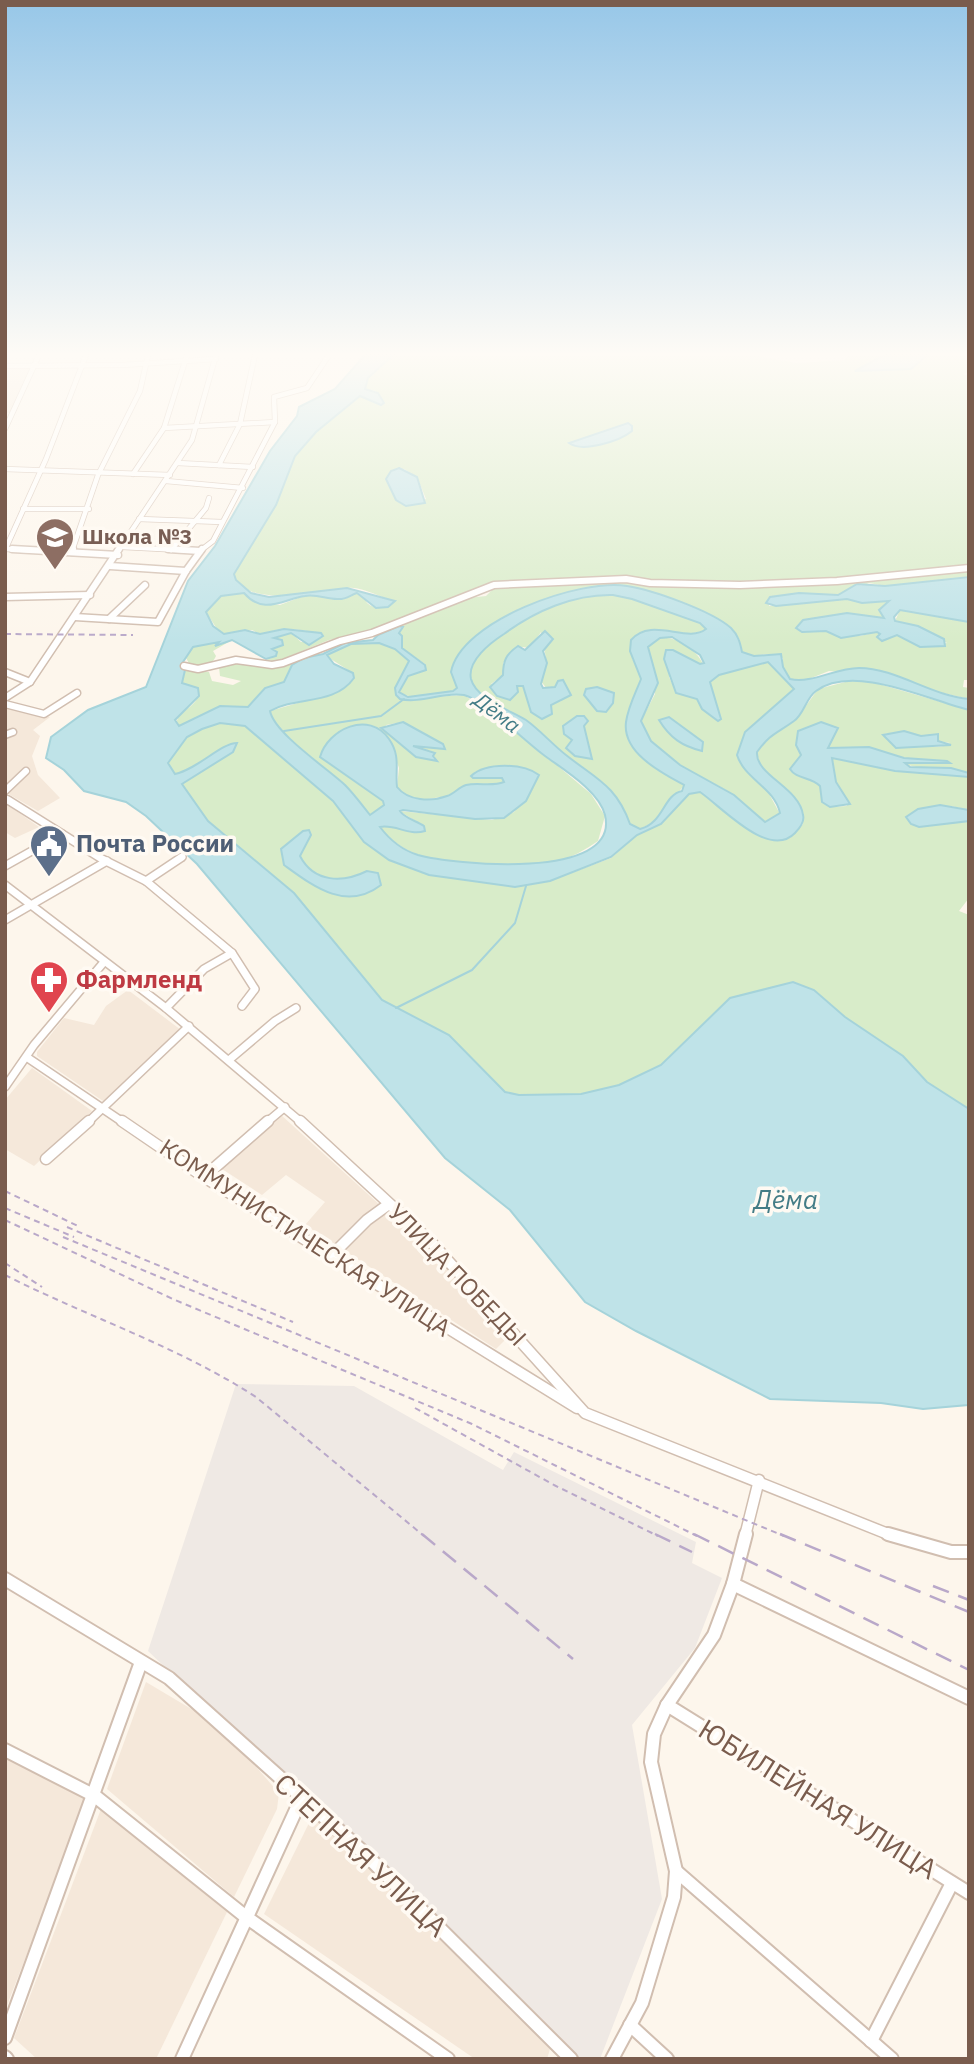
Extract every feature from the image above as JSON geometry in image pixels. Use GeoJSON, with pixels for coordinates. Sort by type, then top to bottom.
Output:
{"type":"FeatureCollection","features":[{"type":"Feature","properties":{"kind":"street"},"geometry":{"type":"LineString","coordinates":[[48,451],[5,549],[118,555]]}},
{"type":"Feature","properties":{"kind":"street"},"geometry":{"type":"LineString","coordinates":[[72,552],[99,474],[110,451]]}},
{"type":"Feature","properties":{"kind":"street"},"geometry":{"type":"LineString","coordinates":[[133,474],[148,451]]}},
{"type":"Feature","properties":{"kind":"street"},"geometry":{"type":"LineString","coordinates":[[5,698],[29,683],[118,555],[184,451]]}},
{"type":"Feature","properties":{"kind":"street"},"geometry":{"type":"LineString","coordinates":[[219,465],[226,451]]}},
{"type":"Feature","properties":{"kind":"street"},"geometry":{"type":"LineString","coordinates":[[75,617],[158,622],[186,571],[200,551],[213,541],[261,451]]}},
{"type":"Feature","properties":{"kind":"street"},"geometry":{"type":"LineString","coordinates":[[178,463],[253,467]]}},
{"type":"Feature","properties":{"kind":"street"},"geometry":{"type":"LineString","coordinates":[[5,469],[170,475]]}},
{"type":"Feature","properties":{"kind":"street"},"geometry":{"type":"LineString","coordinates":[[166,481],[243,488]]}},
{"type":"Feature","properties":{"kind":"street"},"geometry":{"type":"LineString","coordinates":[[171,550],[196,521],[209,498]]}},
{"type":"Feature","properties":{"kind":"street"},"geometry":{"type":"LineString","coordinates":[[23,509],[89,509]]}},
{"type":"Feature","properties":{"kind":"street"},"geometry":{"type":"LineString","coordinates":[[139,519],[222,522]]}},
{"type":"Feature","properties":{"kind":"street"},"geometry":{"type":"LineString","coordinates":[[122,547],[200,551]]}},
{"type":"Feature","properties":{"kind":"street"},"geometry":{"type":"LineString","coordinates":[[110,566],[186,571]]}},
{"type":"Feature","properties":{"kind":"street"},"geometry":{"type":"LineString","coordinates":[[184,666],[198,668],[236,660],[272,665],[283,663],[494,585],[615,579],[650,583],[740,585],[837,580],[969,568]]}},
{"type":"Feature","properties":{"kind":"street"},"geometry":{"type":"LineString","coordinates":[[109,619],[121,604],[133,602],[145,585]]}},
{"type":"Feature","properties":{"kind":"street"},"geometry":{"type":"LineString","coordinates":[[5,597],[90,594]]}},
{"type":"Feature","properties":{"kind":"street"},"geometry":{"type":"LineString","coordinates":[[5,672],[29,683]]}},
{"type":"Feature","properties":{"kind":"street"},"geometry":{"type":"LineString","coordinates":[[5,704],[43,715],[52,714],[77,693]]}},
{"type":"Feature","properties":{"kind":"street"},"geometry":{"type":"LineString","coordinates":[[5,791],[26,771]]}},
{"type":"Feature","properties":{"kind":"street"},"geometry":{"type":"LineString","coordinates":[[5,798],[107,861],[146,881],[232,953],[254,983],[254,993],[242,1006]]}},
{"type":"Feature","properties":{"kind":"street"},"geometry":{"type":"LineString","coordinates":[[5,866],[62,834]]}},
{"type":"Feature","properties":{"kind":"street"},"geometry":{"type":"LineString","coordinates":[[146,881],[182,856]]}},
{"type":"Feature","properties":{"kind":"street"},"geometry":{"type":"LineString","coordinates":[[5,920],[107,861]]}},
{"type":"Feature","properties":{"kind":"street","name":"УЛИЦА ПОБЕДЫ"},"geometry":{"type":"LineString","coordinates":[[5,886],[189,1026],[285,1107],[432,1242],[584,1413],[759,1480],[899,1538],[951,1552],[969,1552]]}},
{"type":"Feature","properties":{"kind":"street"},"geometry":{"type":"LineString","coordinates":[[166,1008],[204,969],[232,953]]}},
{"type":"Feature","properties":{"kind":"street"},"geometry":{"type":"LineString","coordinates":[[5,1087],[28,1058],[34,1045],[104,962]]}},
{"type":"Feature","properties":{"kind":"street"},"geometry":{"type":"LineString","coordinates":[[229,1060],[275,1021],[296,1008]]}},
{"type":"Feature","properties":{"kind":"street"},"geometry":{"type":"LineString","coordinates":[[46,1159],[105,1107],[189,1026]]}},
{"type":"Feature","properties":{"kind":"street","name":"КОММУНИСТИЧЕСКАЯ УЛИЦА"},"geometry":{"type":"LineString","coordinates":[[28,1058],[105,1107],[204,1177],[584,1413]]}},
{"type":"Feature","properties":{"kind":"street"},"geometry":{"type":"LineString","coordinates":[[204,1177],[285,1107]]}},
{"type":"Feature","properties":{"kind":"street"},"geometry":{"type":"LineString","coordinates":[[330,1257],[367,1220],[389,1204]]}},
{"type":"Feature","properties":{"kind":"street"},"geometry":{"type":"LineString","coordinates":[[540,1386],[549,1381],[551,1375]]}},
{"type":"Feature","properties":{"kind":"street"},"geometry":{"type":"LineString","coordinates":[[612,2059],[642,2003],[674,1897],[676,1871],[650,1762],[654,1734],[667,1705],[714,1634],[733,1584],[759,1480]]}},
{"type":"Feature","properties":{"kind":"street","name":"СТЕПНАЯ УЛИЦА"},"geometry":{"type":"LineString","coordinates":[[5,1579],[169,1678],[362,1851],[571,2059]]}},
{"type":"Feature","properties":{"kind":"street"},"geometry":{"type":"LineString","coordinates":[[733,1584],[969,1698]]}},
{"type":"Feature","properties":{"kind":"street"},"geometry":{"type":"LineString","coordinates":[[7,2029],[95,1796],[141,1662]]}},
{"type":"Feature","properties":{"kind":"street","name":"ЮБИЛЕЙНАЯ УЛИЦА"},"geometry":{"type":"LineString","coordinates":[[667,1705],[969,1893]]}},
{"type":"Feature","properties":{"kind":"street"},"geometry":{"type":"LineString","coordinates":[[5,1750],[95,1796],[246,1917],[448,2059]]}},
{"type":"Feature","properties":{"kind":"street"},"geometry":{"type":"LineString","coordinates":[[182,2059],[301,1799]]}},
{"type":"Feature","properties":{"kind":"street"},"geometry":{"type":"LineString","coordinates":[[676,1871],[892,2059]]}},
{"type":"Feature","properties":{"kind":"street"},"geometry":{"type":"LineString","coordinates":[[871,2041],[952,1883]]}},
{"type":"Feature","properties":{"kind":"street"},"geometry":{"type":"LineString","coordinates":[[630,2025],[667,2059]]}},
{"type":"Feature","properties":{"kind":"shaded area"},"geometry":{"type":"Polygon","coordinates":[[[5,707],[50,717],[33,730],[40,736],[32,756],[38,775],[60,798],[38,811],[5,792],[5,707]]]}},
{"type":"Feature","properties":{"kind":"shaded area"},"geometry":{"type":"Polygon","coordinates":[[[5,803],[39,827],[15,838],[5,832],[5,803]]]}},
{"type":"Feature","properties":{"kind":"shaded area"},"geometry":{"type":"Polygon","coordinates":[[[128,990],[181,1030],[106,1103],[37,1056],[37,1052],[64,1018],[94,1025],[106,1006],[128,990]]]}},
{"type":"Feature","properties":{"kind":"shaded area"},"geometry":{"type":"Polygon","coordinates":[[[32,1068],[92,1111],[34,1166],[5,1149],[5,1100],[32,1068]]]}},
{"type":"Feature","properties":{"kind":"shaded area"},"geometry":{"type":"Polygon","coordinates":[[[280,1114],[381,1206],[338,1246],[305,1225],[325,1202],[286,1175],[262,1195],[219,1167],[280,1114]]]}},
{"type":"Feature","properties":{"kind":"shaded area"},"geometry":{"type":"Polygon","coordinates":[[[385,1209],[432,1249],[510,1335],[496,1349],[342,1249],[385,1209]]]}},
{"type":"Feature","properties":{"kind":"shaded area"},"geometry":{"type":"Polygon","coordinates":[[[236,1384],[354,1386],[503,1470],[514,1452],[696,1542],[692,1563],[722,1578],[695,1648],[632,1725],[662,1899],[600,2059],[577,2059],[148,1651],[236,1384]]]}},
{"type":"Feature","properties":{"kind":"shaded area"},"geometry":{"type":"Polygon","coordinates":[[[146,1682],[220,1726],[279,1793],[277,1809],[234,1897],[107,1789],[146,1682]]]}},
{"type":"Feature","properties":{"kind":"shaded area"},"geometry":{"type":"Polygon","coordinates":[[[5,1756],[87,1799],[6,2008],[5,2008],[5,1756]]]}},
{"type":"Feature","properties":{"kind":"shaded area"},"geometry":{"type":"Polygon","coordinates":[[[101,1809],[227,1912],[156,2059],[37,2059],[14,2038],[101,1809]]]}},
{"type":"Feature","properties":{"kind":"shaded area"},"geometry":{"type":"Polygon","coordinates":[[[313,1815],[361,1857],[550,2049],[547,2059],[475,2059],[264,1914],[313,1815]]]}},
{"type":"Feature","properties":{"kind":"green space"},"geometry":{"type":"Polygon","coordinates":[[[299,451],[969,451],[969,577],[885,586],[869,583],[838,595],[779,595],[770,597],[769,606],[847,599],[862,603],[890,601],[883,607],[885,619],[847,613],[803,620],[802,632],[826,631],[860,636],[877,632],[880,633],[877,637],[897,635],[920,647],[947,643],[918,626],[895,621],[900,610],[969,622],[969,680],[964,680],[963,687],[969,688],[969,699],[926,689],[896,677],[829,671],[801,682],[790,679],[783,667],[783,658],[769,654],[747,656],[742,652],[739,638],[713,617],[626,585],[602,586],[489,627],[457,688],[437,695],[419,697],[399,692],[408,675],[426,670],[425,664],[402,648],[398,633],[403,627],[399,626],[468,598],[486,596],[494,588],[493,584],[374,629],[329,640],[275,662],[266,659],[272,658],[272,649],[279,647],[274,638],[291,633],[301,642],[316,641],[322,636],[291,629],[260,634],[252,630],[229,634],[219,632],[206,612],[221,596],[244,593],[250,599],[280,605],[306,595],[335,599],[354,593],[364,596],[370,605],[381,608],[395,601],[353,588],[285,596],[253,592],[241,585],[234,574],[276,505],[299,451]],[[404,469],[387,483],[401,504],[426,499],[417,477],[404,469]]]}},
{"type":"Feature","properties":{"kind":"green space"},"geometry":{"type":"Polygon","coordinates":[[[598,595],[632,599],[700,623],[706,629],[693,633],[637,634],[632,658],[641,679],[626,719],[656,769],[684,785],[659,819],[640,829],[630,824],[618,800],[604,784],[566,756],[526,720],[486,698],[471,679],[472,666],[481,653],[516,626],[555,606],[598,595]],[[541,632],[530,648],[522,647],[503,663],[503,675],[491,684],[523,687],[531,712],[552,709],[551,705],[561,701],[558,681],[555,687],[547,689],[540,680],[546,658],[541,632]]]}},
{"type":"Feature","properties":{"kind":"green space"},"geometry":{"type":"Polygon","coordinates":[[[660,638],[673,639],[685,645],[696,653],[703,664],[693,661],[669,677],[676,692],[697,699],[702,709],[721,718],[710,681],[719,675],[768,662],[794,689],[745,732],[750,776],[767,790],[780,814],[765,822],[732,794],[666,757],[647,735],[641,721],[655,694],[648,647],[660,638]]]}},
{"type":"Feature","properties":{"kind":"green space"},"geometry":{"type":"Polygon","coordinates":[[[232,640],[213,651],[216,656],[212,662],[205,665],[190,665],[186,658],[193,647],[207,642],[219,642],[215,646],[232,640]]]}},
{"type":"Feature","properties":{"kind":"green space"},"geometry":{"type":"Polygon","coordinates":[[[379,643],[395,649],[409,661],[395,688],[396,696],[400,699],[464,695],[513,728],[591,794],[605,816],[598,841],[560,860],[539,865],[503,867],[445,862],[409,851],[395,842],[379,827],[410,829],[424,826],[399,811],[492,820],[514,812],[535,780],[532,771],[489,767],[475,772],[473,778],[502,778],[504,782],[486,786],[470,784],[448,796],[421,800],[403,795],[397,787],[399,768],[389,739],[338,733],[320,757],[383,801],[385,805],[370,815],[341,781],[290,739],[270,711],[336,692],[350,683],[353,673],[326,656],[351,644],[379,643]],[[386,725],[384,730],[416,757],[437,761],[431,751],[412,746],[438,741],[409,725],[386,725]]]}},
{"type":"Feature","properties":{"kind":"green space"},"geometry":{"type":"Polygon","coordinates":[[[241,663],[271,668],[295,663],[284,682],[260,694],[248,707],[220,706],[179,726],[176,724],[198,695],[198,688],[182,683],[185,670],[209,672],[212,681],[233,685],[241,681],[220,676],[219,667],[241,663]]]}},
{"type":"Feature","properties":{"kind":"green space"},"geometry":{"type":"Polygon","coordinates":[[[853,680],[872,682],[969,710],[969,773],[909,765],[905,763],[946,764],[900,757],[869,747],[828,748],[821,722],[798,731],[805,767],[820,786],[822,801],[830,807],[847,806],[836,782],[831,758],[895,771],[969,777],[969,810],[951,806],[919,827],[969,821],[969,898],[959,911],[969,915],[969,1109],[927,1082],[903,1056],[845,1017],[814,990],[730,998],[661,1065],[619,1085],[581,1094],[519,1095],[505,1092],[449,1035],[382,1000],[294,893],[208,821],[182,784],[209,757],[191,771],[175,774],[168,763],[187,737],[202,729],[220,723],[245,726],[333,801],[364,842],[389,860],[429,875],[515,887],[550,881],[611,858],[637,835],[661,824],[689,794],[701,791],[740,824],[790,838],[803,824],[797,801],[760,765],[757,752],[779,728],[795,721],[818,689],[853,680]],[[904,731],[884,734],[926,747],[950,743],[938,741],[938,734],[921,736],[904,731]]]}},
{"type":"Feature","properties":{"kind":"water","name":"Дёма"},"geometry":{"type":"Polygon","coordinates":[[[270,451],[299,451],[276,505],[234,574],[236,580],[251,593],[269,597],[347,588],[395,601],[388,607],[376,608],[357,593],[343,599],[309,596],[266,605],[251,600],[244,593],[221,596],[206,612],[213,626],[224,634],[245,630],[260,634],[284,629],[321,633],[323,636],[309,645],[291,633],[274,638],[282,640],[283,645],[272,649],[277,652],[276,656],[266,659],[232,640],[215,646],[219,642],[193,647],[181,665],[185,670],[182,683],[198,688],[199,696],[175,720],[179,726],[220,706],[248,707],[265,688],[284,682],[292,665],[304,658],[323,654],[345,643],[373,640],[399,626],[403,627],[399,633],[402,636],[402,648],[425,665],[426,670],[408,676],[399,692],[408,697],[453,691],[457,688],[451,672],[459,653],[498,620],[553,596],[606,585],[627,586],[652,592],[682,602],[722,621],[733,631],[742,652],[754,656],[781,654],[783,667],[790,679],[807,679],[850,669],[873,669],[941,693],[969,699],[969,710],[891,686],[870,682],[832,683],[816,691],[797,718],[770,737],[757,752],[763,768],[800,805],[803,820],[795,833],[784,840],[759,836],[700,792],[689,794],[661,824],[637,835],[611,857],[550,881],[515,887],[429,875],[389,860],[364,842],[333,801],[245,726],[220,723],[202,729],[187,737],[168,763],[175,774],[224,747],[237,743],[233,752],[182,784],[208,821],[294,893],[382,1000],[449,1035],[505,1092],[519,1095],[581,1094],[619,1085],[661,1065],[730,998],[793,982],[814,990],[845,1017],[903,1056],[927,1082],[969,1109],[968,1405],[923,1409],[881,1403],[770,1399],[585,1302],[510,1210],[445,1158],[197,864],[146,816],[126,802],[84,791],[64,770],[46,758],[51,737],[88,710],[146,687],[188,581],[215,546],[270,451]],[[598,595],[542,611],[486,647],[472,666],[471,679],[486,698],[526,720],[612,791],[630,824],[640,829],[654,821],[671,798],[682,791],[684,785],[645,761],[630,743],[626,733],[628,711],[641,679],[630,651],[631,640],[639,633],[649,630],[689,634],[706,629],[700,623],[632,599],[598,595]],[[672,637],[660,638],[648,647],[658,683],[641,721],[651,741],[680,765],[734,795],[765,822],[780,813],[777,804],[746,771],[737,755],[745,732],[794,689],[768,662],[719,675],[710,682],[721,719],[718,721],[702,709],[697,699],[676,693],[664,659],[666,650],[673,650],[700,664],[704,663],[700,655],[672,637]],[[379,643],[351,644],[327,655],[334,664],[353,673],[354,678],[346,687],[325,697],[291,703],[270,711],[281,730],[345,785],[370,815],[384,805],[383,801],[320,757],[331,738],[350,727],[371,726],[381,730],[389,739],[396,757],[397,787],[413,798],[441,798],[466,785],[504,782],[502,778],[471,776],[495,766],[524,768],[539,775],[526,801],[504,818],[475,819],[400,811],[424,826],[425,831],[380,827],[396,844],[412,853],[436,859],[530,864],[587,851],[603,836],[605,815],[588,789],[493,713],[464,695],[400,699],[395,688],[409,661],[395,649],[379,643]]]}},
{"type":"Feature","properties":{"kind":"water"},"geometry":{"type":"Polygon","coordinates":[[[399,468],[417,477],[425,503],[406,506],[396,500],[386,479],[391,471],[399,468]]]}},
{"type":"Feature","properties":{"kind":"water"},"geometry":{"type":"Polygon","coordinates":[[[969,577],[969,622],[900,610],[894,617],[895,621],[918,626],[944,639],[945,646],[920,647],[897,635],[882,641],[877,637],[880,634],[877,632],[841,638],[826,631],[802,632],[796,628],[803,620],[847,613],[884,618],[879,610],[889,601],[862,603],[847,599],[776,606],[766,603],[770,597],[799,593],[838,595],[857,584],[885,586],[969,577]]]}},
{"type":"Feature","properties":{"kind":"water"},"geometry":{"type":"Polygon","coordinates":[[[545,631],[553,639],[543,651],[547,663],[541,684],[543,688],[555,687],[558,681],[563,680],[571,695],[551,705],[552,714],[542,719],[531,712],[523,686],[517,686],[518,692],[510,700],[497,696],[490,687],[503,675],[508,655],[518,646],[525,650],[545,631]]]}},
{"type":"Feature","properties":{"kind":"water"},"geometry":{"type":"Polygon","coordinates":[[[597,687],[614,693],[613,703],[606,712],[597,711],[584,695],[586,689],[597,687]]]}},
{"type":"Feature","properties":{"kind":"water"},"geometry":{"type":"Polygon","coordinates":[[[577,716],[584,716],[588,721],[584,726],[592,759],[575,756],[566,748],[572,740],[564,734],[563,726],[577,716]]]}},
{"type":"Feature","properties":{"kind":"water"},"geometry":{"type":"Polygon","coordinates":[[[669,717],[703,742],[702,751],[688,747],[668,732],[659,720],[669,717]]]}},
{"type":"Feature","properties":{"kind":"water"},"geometry":{"type":"Polygon","coordinates":[[[403,722],[443,744],[445,749],[413,746],[435,753],[433,756],[437,761],[416,757],[381,728],[403,722]]]}},
{"type":"Feature","properties":{"kind":"water"},"geometry":{"type":"Polygon","coordinates":[[[821,722],[838,728],[828,748],[869,747],[904,758],[947,761],[950,763],[905,763],[910,767],[951,768],[969,773],[969,777],[895,771],[832,758],[836,782],[850,804],[830,807],[822,802],[820,786],[796,775],[790,769],[801,755],[796,745],[798,731],[821,722]]]}},
{"type":"Feature","properties":{"kind":"water"},"geometry":{"type":"Polygon","coordinates":[[[904,731],[921,736],[938,734],[938,741],[951,745],[896,748],[883,735],[904,731]]]}},
{"type":"Feature","properties":{"kind":"water"},"geometry":{"type":"Polygon","coordinates":[[[940,805],[969,810],[969,821],[919,827],[911,824],[906,817],[918,809],[940,805]]]}},
{"type":"Feature","properties":{"kind":"water"},"geometry":{"type":"Polygon","coordinates":[[[309,830],[311,835],[300,856],[313,871],[321,876],[339,879],[367,871],[378,873],[381,885],[368,893],[343,896],[318,888],[284,865],[281,849],[303,831],[309,830]]]}},
{"type":"Feature","properties":{"kind":"waterway"},"geometry":{"type":"LineString","coordinates":[[284,731],[381,716],[404,699]]}},
{"type":"Feature","properties":{"kind":"waterway"},"geometry":{"type":"LineString","coordinates":[[396,1008],[472,970],[515,923],[526,886]]}},
{"type":"Feature","properties":{"kind":"railway"},"geometry":{"type":"LineString","coordinates":[[5,634],[133,635]]}},
{"type":"Feature","properties":{"kind":"railway"},"geometry":{"type":"LineString","coordinates":[[5,1191],[80,1227]]}},
{"type":"Feature","properties":{"kind":"railway"},"geometry":{"type":"LineString","coordinates":[[5,1208],[74,1237]]}},
{"type":"Feature","properties":{"kind":"railway"},"geometry":{"type":"LineString","coordinates":[[5,1220],[175,1300],[472,1424],[697,1536]]}},
{"type":"Feature","properties":{"kind":"railway"},"geometry":{"type":"LineString","coordinates":[[67,1227],[293,1322]]}},
{"type":"Feature","properties":{"kind":"railway"},"geometry":{"type":"LineString","coordinates":[[63,1237],[784,1536]]}},
{"type":"Feature","properties":{"kind":"railway"},"geometry":{"type":"LineString","coordinates":[[5,1263],[42,1287]]}},
{"type":"Feature","properties":{"kind":"railway"},"geometry":{"type":"LineString","coordinates":[[5,1275],[195,1362],[256,1397],[424,1536]]}},
{"type":"Feature","properties":{"kind":"railway"},"geometry":{"type":"LineString","coordinates":[[415,1408],[554,1485],[658,1536]]}},
{"type":"Feature","properties":{"kind":"railway"},"geometry":{"type":"LineString","coordinates":[[422,1534],[573,1659]]}},
{"type":"Feature","properties":{"kind":"railway"},"geometry":{"type":"LineString","coordinates":[[655,1534],[692,1552]]}},
{"type":"Feature","properties":{"kind":"railway"},"geometry":{"type":"LineString","coordinates":[[694,1534],[969,1670]]}},
{"type":"Feature","properties":{"kind":"railway"},"geometry":{"type":"LineString","coordinates":[[780,1534],[969,1612]]}},
{"type":"Feature","properties":{"kind":"railway"},"geometry":{"type":"LineString","coordinates":[[933,1586],[969,1600]]}},
{"type":"Feature","properties":{"kind":"place","name":"Школа №3"},"geometry":{"type":"Point","coordinates":[55,571]}},
{"type":"Feature","properties":{"kind":"place","name":"Почта России"},"geometry":{"type":"Point","coordinates":[49,878]}},
{"type":"Feature","properties":{"kind":"place","name":"Фармленд"},"geometry":{"type":"Point","coordinates":[49,1014]}}]}
